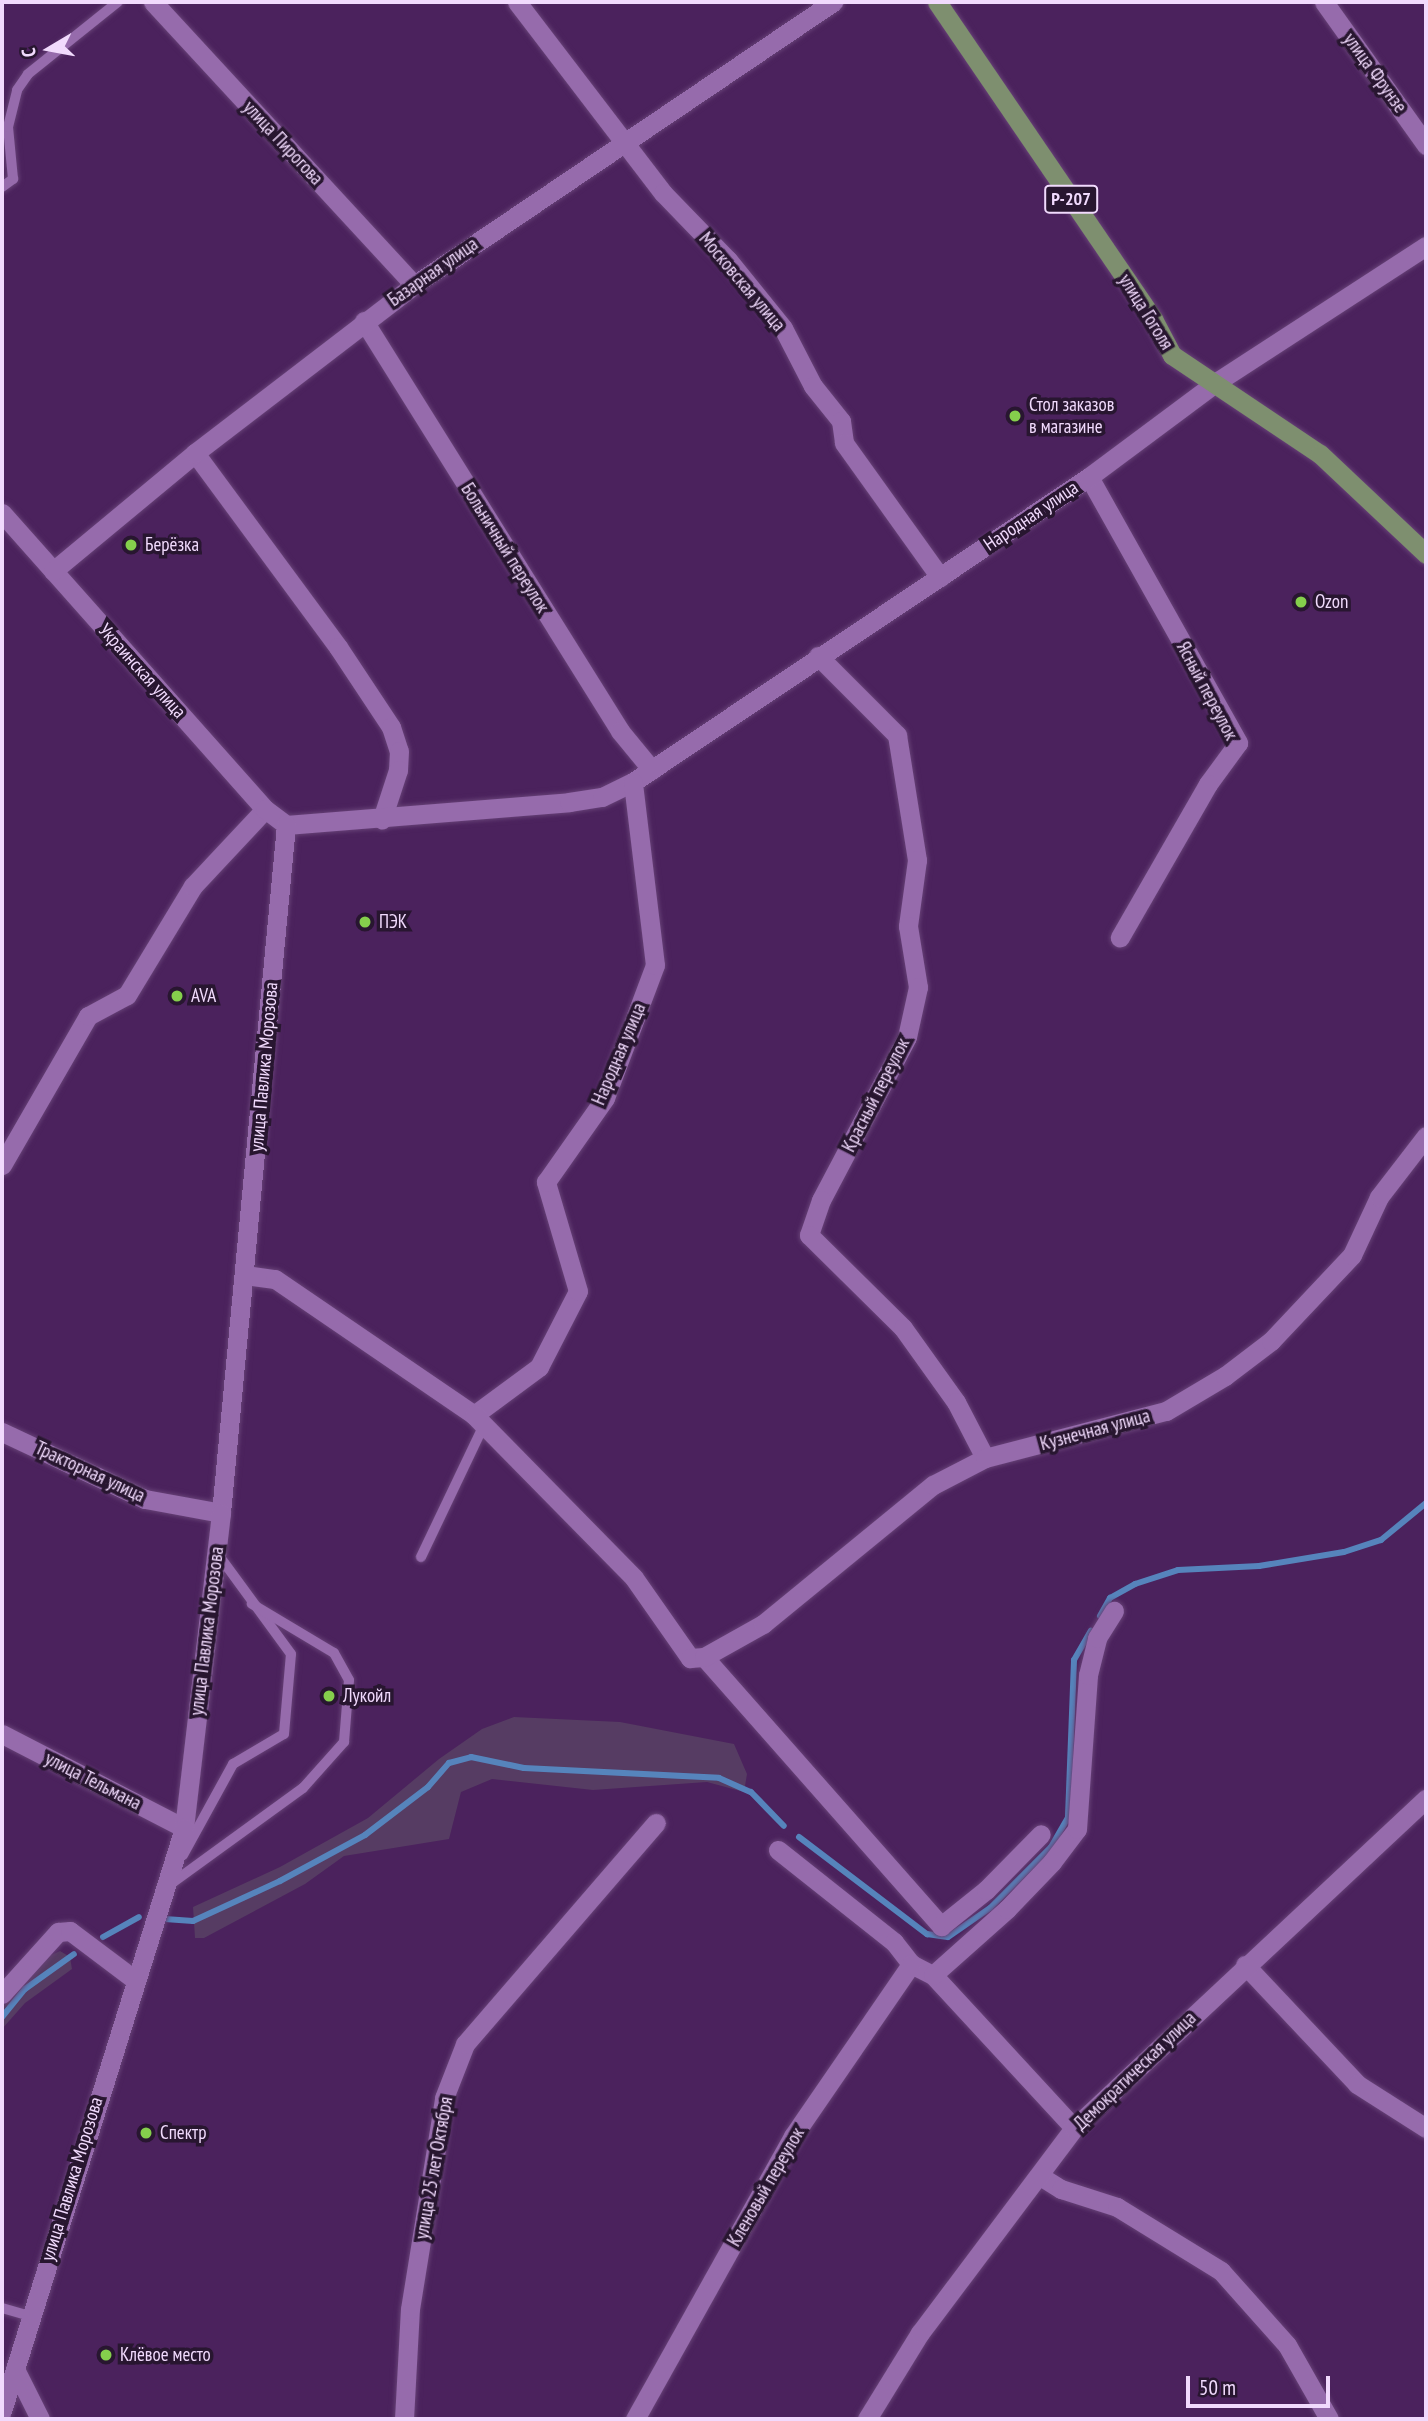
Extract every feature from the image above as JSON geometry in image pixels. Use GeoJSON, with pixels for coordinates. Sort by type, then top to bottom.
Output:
{"type":"FeatureCollection","features":[{"type":"Feature","properties":{"kind":"main road","name":"улица Гоголя"},"geometry":{"type":"LineString","coordinates":[[937,2],[1172,355],[1218,381],[1320,454],[1426,554]]}},
{"type":"Feature","properties":{"kind":"street","name":"улица Пирогова"},"geometry":{"type":"LineString","coordinates":[[153,2],[414,285]]}},
{"type":"Feature","properties":{"kind":"street","name":"Московская улица"},"geometry":{"type":"LineString","coordinates":[[517,2],[624,142],[783,328],[813,386],[841,421],[844,443],[940,577]]}},
{"type":"Feature","properties":{"kind":"street","name":"Базарная улица"},"geometry":{"type":"LineString","coordinates":[[53,571],[195,453],[364,321],[834,2]]}},
{"type":"Feature","properties":{"kind":"street","name":"улица Фрунзе"},"geometry":{"type":"LineString","coordinates":[[1324,2],[1426,145]]}},
{"type":"Feature","properties":{"kind":"street","name":"Народная улица"},"geometry":{"type":"LineString","coordinates":[[286,825],[569,802],[602,797],[634,782],[818,656],[1089,477],[1218,381],[1426,246]]}},
{"type":"Feature","properties":{"kind":"street","name":"Больничный переулок"},"geometry":{"type":"LineString","coordinates":[[364,321],[620,731],[652,770]]}},
{"type":"Feature","properties":{"kind":"street"},"geometry":{"type":"LineString","coordinates":[[195,453],[338,647],[391,727],[399,751],[398,769],[382,819]]}},
{"type":"Feature","properties":{"kind":"street","name":"Ясный переулок"},"geometry":{"type":"LineString","coordinates":[[1089,477],[1238,743],[1208,784],[1120,937]]}},
{"type":"Feature","properties":{"kind":"street","name":"Украинская улица"},"geometry":{"type":"LineString","coordinates":[[2,513],[265,809],[286,825]]}},
{"type":"Feature","properties":{"kind":"street","name":"Красный переулок"},"geometry":{"type":"LineString","coordinates":[[818,656],[897,734],[916,860],[908,926],[918,987],[907,1037],[821,1200],[810,1235],[903,1328],[956,1402],[985,1458]]}},
{"type":"Feature","properties":{"kind":"street","name":"Народная улица"},"geometry":{"type":"LineString","coordinates":[[479,1420],[539,1367],[578,1291],[546,1182],[605,1098],[655,965],[634,782]]}},
{"type":"Feature","properties":{"kind":"street"},"geometry":{"type":"LineString","coordinates":[[2,1164],[88,1016],[127,995],[193,886],[265,809]]}},
{"type":"Feature","properties":{"kind":"street","name":"улица Павлика Морозова"},"geometry":{"type":"LineString","coordinates":[[3,2403],[134,1979],[171,1878],[184,1828],[221,1513],[286,825]]}},
{"type":"Feature","properties":{"kind":"street","name":"Кузнечная улица"},"geometry":{"type":"LineString","coordinates":[[704,1657],[763,1624],[933,1485],[985,1458],[1166,1411],[1225,1376],[1271,1341],[1344,1265],[1378,1197],[1426,1136]]}},
{"type":"Feature","properties":{"kind":"street"},"geometry":{"type":"LineString","coordinates":[[245,1275],[275,1279],[479,1420],[634,1578],[690,1658],[704,1657],[941,1926],[986,1890],[1041,1833]]}},
{"type":"Feature","properties":{"kind":"street","name":"Тракторная улица"},"geometry":{"type":"LineString","coordinates":[[2,1432],[145,1499],[221,1513]]}},
{"type":"Feature","properties":{"kind":"street"},"geometry":{"type":"LineString","coordinates":[[933,1975],[1007,1909],[1052,1862],[1077,1829],[1088,1675],[1097,1638],[1114,1611]]}},
{"type":"Feature","properties":{"kind":"street","name":"улица Тельмана"},"geometry":{"type":"LineString","coordinates":[[2,1734],[184,1828]]}},
{"type":"Feature","properties":{"kind":"street","name":"Демократическая улица"},"geometry":{"type":"LineString","coordinates":[[867,2419],[920,2333],[1074,2129],[1245,1965],[1426,1799]]}},
{"type":"Feature","properties":{"kind":"street","name":"улица 25 лет Октября"},"geometry":{"type":"LineString","coordinates":[[404,2419],[410,2309],[444,2098],[465,2044],[656,1823]]}},
{"type":"Feature","properties":{"kind":"street"},"geometry":{"type":"LineString","coordinates":[[779,1850],[894,1942],[911,1964],[933,1975],[1074,2129]]}},
{"type":"Feature","properties":{"kind":"street"},"geometry":{"type":"LineString","coordinates":[[2,1994],[58,1932],[70,1931],[134,1979]]}},
{"type":"Feature","properties":{"kind":"street","name":"Кленовый переулок"},"geometry":{"type":"LineString","coordinates":[[635,2419],[793,2136],[911,1964]]}},
{"type":"Feature","properties":{"kind":"street"},"geometry":{"type":"LineString","coordinates":[[1245,1965],[1357,2084],[1426,2128]]}},
{"type":"Feature","properties":{"kind":"street"},"geometry":{"type":"LineString","coordinates":[[1040,2176],[1061,2189],[1117,2207],[1221,2271],[1287,2345],[1329,2419]]}},
{"type":"Feature","properties":{"kind":"street"},"geometry":{"type":"LineString","coordinates":[[15,2369],[40,2419]]}},
{"type":"Feature","properties":{"kind":"lane"},"geometry":{"type":"LineString","coordinates":[[2,187],[13,179],[8,127],[17,90],[28,74],[118,2]]}},
{"type":"Feature","properties":{"kind":"lane"},"geometry":{"type":"LineString","coordinates":[[421,1557],[479,1420]]}},
{"type":"Feature","properties":{"kind":"lane"},"geometry":{"type":"LineString","coordinates":[[171,1878],[233,1764],[284,1734],[291,1654],[252,1604],[217,1552]]}},
{"type":"Feature","properties":{"kind":"lane"},"geometry":{"type":"LineString","coordinates":[[171,1878],[303,1788],[344,1742],[349,1679],[334,1653],[252,1604]]}},
{"type":"Feature","properties":{"kind":"lane"},"geometry":{"type":"LineString","coordinates":[[2,2308],[30,2316]]}},
{"type":"Feature","properties":{"kind":"shaded area"},"geometry":{"type":"Polygon","coordinates":[[[514,1717],[620,1722],[734,1744],[747,1774],[744,1792],[707,1782],[593,1790],[492,1779],[461,1792],[449,1839],[344,1856],[305,1884],[204,1938],[195,1938],[193,1907],[280,1867],[368,1818],[439,1759],[482,1729],[514,1717]]]}},
{"type":"Feature","properties":{"kind":"shaded area"},"geometry":{"type":"Polygon","coordinates":[[[60,1951],[70,1957],[72,1969],[25,2003],[2,2029],[2,2002],[45,1958],[60,1951]]]}},
{"type":"Feature","properties":{"kind":"waterway"},"geometry":{"type":"LineString","coordinates":[[1100,1616],[1110,1598],[1135,1584],[1178,1570],[1259,1566],[1344,1552],[1381,1540],[1426,1503]]}},
{"type":"Feature","properties":{"kind":"waterway"},"geometry":{"type":"LineString","coordinates":[[799,1837],[927,1934],[948,1937],[990,1908],[1051,1847],[1068,1817],[1074,1660],[1091,1631]]}},
{"type":"Feature","properties":{"kind":"waterway"},"geometry":{"type":"LineString","coordinates":[[165,1919],[193,1921],[280,1881],[365,1835],[428,1787],[449,1763],[471,1757],[524,1768],[719,1778],[751,1792],[784,1826]]}},
{"type":"Feature","properties":{"kind":"waterway"},"geometry":{"type":"LineString","coordinates":[[103,1937],[139,1917]]}},
{"type":"Feature","properties":{"kind":"waterway"},"geometry":{"type":"LineString","coordinates":[[2,2017],[25,1989],[74,1954]]}},
{"type":"Feature","properties":{"kind":"place","name":"Стол заказов в магазине"},"geometry":{"type":"Point","coordinates":[1015,416]}},
{"type":"Feature","properties":{"kind":"place","name":"Берёзка"},"geometry":{"type":"Point","coordinates":[131,545]}},
{"type":"Feature","properties":{"kind":"place","name":"Ozon"},"geometry":{"type":"Point","coordinates":[1301,602]}},
{"type":"Feature","properties":{"kind":"place","name":"ПЭК"},"geometry":{"type":"Point","coordinates":[365,922]}},
{"type":"Feature","properties":{"kind":"place","name":"AVA"},"geometry":{"type":"Point","coordinates":[177,996]}},
{"type":"Feature","properties":{"kind":"place","name":"Лукойл"},"geometry":{"type":"Point","coordinates":[329,1696]}},
{"type":"Feature","properties":{"kind":"place","name":"Спектр"},"geometry":{"type":"Point","coordinates":[146,2133]}},
{"type":"Feature","properties":{"kind":"place","name":"Клёвое место"},"geometry":{"type":"Point","coordinates":[106,2355]}}]}
